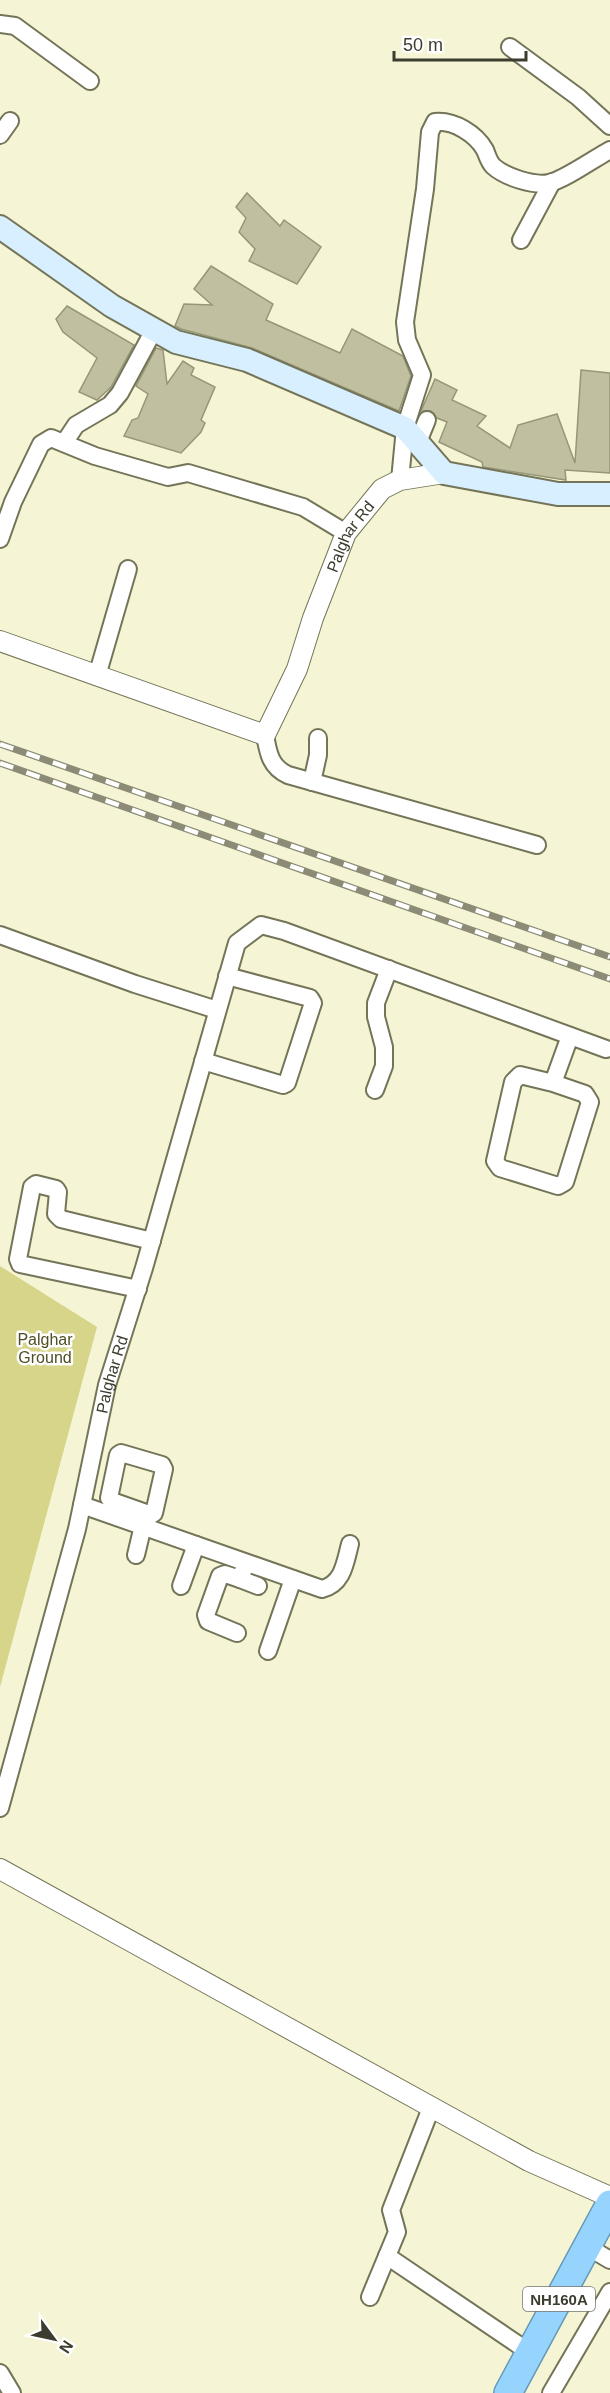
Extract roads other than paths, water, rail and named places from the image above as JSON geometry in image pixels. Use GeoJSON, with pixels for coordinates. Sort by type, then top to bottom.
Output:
{"type":"FeatureCollection","features":[{"type":"Feature","properties":{"kind":"highway","name":"NH160A"},"geometry":{"type":"LineString","coordinates":[[512,2392],[529,2352],[599,2253],[610,2204]]}},
{"type":"Feature","properties":{"kind":"main road"},"geometry":{"type":"LineString","coordinates":[[0,227],[112,306],[176,342],[248,360],[412,435],[444,473]]}},
{"type":"Feature","properties":{"kind":"main road","name":"Palghar Rd"},"geometry":{"type":"LineString","coordinates":[[444,473],[558,494],[610,494]]}},
{"type":"Feature","properties":{"kind":"street"},"geometry":{"type":"LineString","coordinates":[[0,24],[15,26],[90,81]]}},
{"type":"Feature","properties":{"kind":"street"},"geometry":{"type":"LineString","coordinates":[[510,47],[578,97],[610,126]]}},
{"type":"Feature","properties":{"kind":"street"},"geometry":{"type":"LineString","coordinates":[[400,480],[412,435],[422,375],[407,340],[405,322],[425,189],[430,132],[435,122],[452,123],[478,139],[491,165],[504,173],[538,184],[552,182],[610,150]]}},
{"type":"Feature","properties":{"kind":"street"},"geometry":{"type":"LineString","coordinates":[[520,240],[552,182]]}},
{"type":"Feature","properties":{"kind":"street"},"geometry":{"type":"LineString","coordinates":[[64,443],[76,426],[110,405],[120,393],[154,330]]}},
{"type":"Feature","properties":{"kind":"street"},"geometry":{"type":"LineString","coordinates":[[412,435],[427,420]]}},
{"type":"Feature","properties":{"kind":"street"},"geometry":{"type":"LineString","coordinates":[[0,539],[12,502],[41,444],[51,438],[95,456],[168,477],[188,473],[303,507],[346,533]]}},
{"type":"Feature","properties":{"kind":"street","name":"Palghar Rd"},"geometry":{"type":"LineString","coordinates":[[265,735],[297,669],[313,618],[346,533],[382,489],[400,480],[444,473]]}},
{"type":"Feature","properties":{"kind":"street"},"geometry":{"type":"LineString","coordinates":[[97,676],[128,569]]}},
{"type":"Feature","properties":{"kind":"street"},"geometry":{"type":"LineString","coordinates":[[0,641],[265,735],[270,759],[279,771],[537,845]]}},
{"type":"Feature","properties":{"kind":"street"},"geometry":{"type":"LineString","coordinates":[[312,782],[318,755],[318,738]]}},
{"type":"Feature","properties":{"kind":"street","name":"Palghar Rd"},"geometry":{"type":"LineString","coordinates":[[0,1808],[82,1505],[107,1385],[138,1289],[237,943],[261,925],[389,969]]}},
{"type":"Feature","properties":{"kind":"street"},"geometry":{"type":"LineString","coordinates":[[0,935],[135,984],[217,1010]]}},
{"type":"Feature","properties":{"kind":"street"},"geometry":{"type":"LineString","coordinates":[[375,1090],[384,1066],[384,1047],[376,1017],[376,1003],[389,969],[606,1049]]}},
{"type":"Feature","properties":{"kind":"street"},"geometry":{"type":"LineString","coordinates":[[203,1061],[283,1085],[287,1083],[313,1003],[310,998],[227,976]]}},
{"type":"Feature","properties":{"kind":"street"},"geometry":{"type":"LineString","coordinates":[[553,1083],[570,1036]]}},
{"type":"Feature","properties":{"kind":"street"},"geometry":{"type":"LineString","coordinates":[[520,1076],[553,1083],[585,1094],[590,1102],[565,1182],[558,1186],[500,1168],[495,1161],[513,1082],[520,1076]]}},
{"type":"Feature","properties":{"kind":"street"},"geometry":{"type":"LineString","coordinates":[[138,1289],[20,1264],[18,1259],[32,1187],[36,1184],[56,1189],[58,1192],[56,1214],[62,1219],[152,1241]]}},
{"type":"Feature","properties":{"kind":"street"},"geometry":{"type":"LineString","coordinates":[[82,1505],[144,1520],[196,1545],[322,1588],[331,1587],[339,1580],[350,1544]]}},
{"type":"Feature","properties":{"kind":"street"},"geometry":{"type":"LineString","coordinates":[[136,1555],[144,1520]]}},
{"type":"Feature","properties":{"kind":"street"},"geometry":{"type":"LineString","coordinates":[[181,1586],[196,1545]]}},
{"type":"Feature","properties":{"kind":"street"},"geometry":{"type":"LineString","coordinates":[[240,1579],[246,1563]]}},
{"type":"Feature","properties":{"kind":"street"},"geometry":{"type":"LineString","coordinates":[[237,1633],[208,1621],[206,1614],[220,1576],[225,1574],[258,1586]]}},
{"type":"Feature","properties":{"kind":"street"},"geometry":{"type":"LineString","coordinates":[[268,1651],[293,1579]]}},
{"type":"Feature","properties":{"kind":"street"},"geometry":{"type":"LineString","coordinates":[[0,1869],[529,2161],[610,2197]]}},
{"type":"Feature","properties":{"kind":"street"},"geometry":{"type":"LineString","coordinates":[[370,2297],[397,2232],[391,2210],[432,2108]]}},
{"type":"Feature","properties":{"kind":"street"},"geometry":{"type":"LineString","coordinates":[[387,2256],[529,2352]]}},
{"type":"Feature","properties":{"kind":"street"},"geometry":{"type":"LineString","coordinates":[[551,2393],[610,2292]]}},
{"type":"Feature","properties":{"kind":"street"},"geometry":{"type":"LineString","coordinates":[[0,2373],[12,2393]]}},
{"type":"Feature","properties":{"kind":"railway"},"geometry":{"type":"LineString","coordinates":[[0,744],[610,957]]}},
{"type":"Feature","properties":{"kind":"railway"},"geometry":{"type":"LineString","coordinates":[[0,763],[610,979]]}},
{"type":"Feature","properties":{"kind":"park label","name":"Palghar Ground"},"geometry":{"type":"Point","coordinates":[45,1348]}}]}
